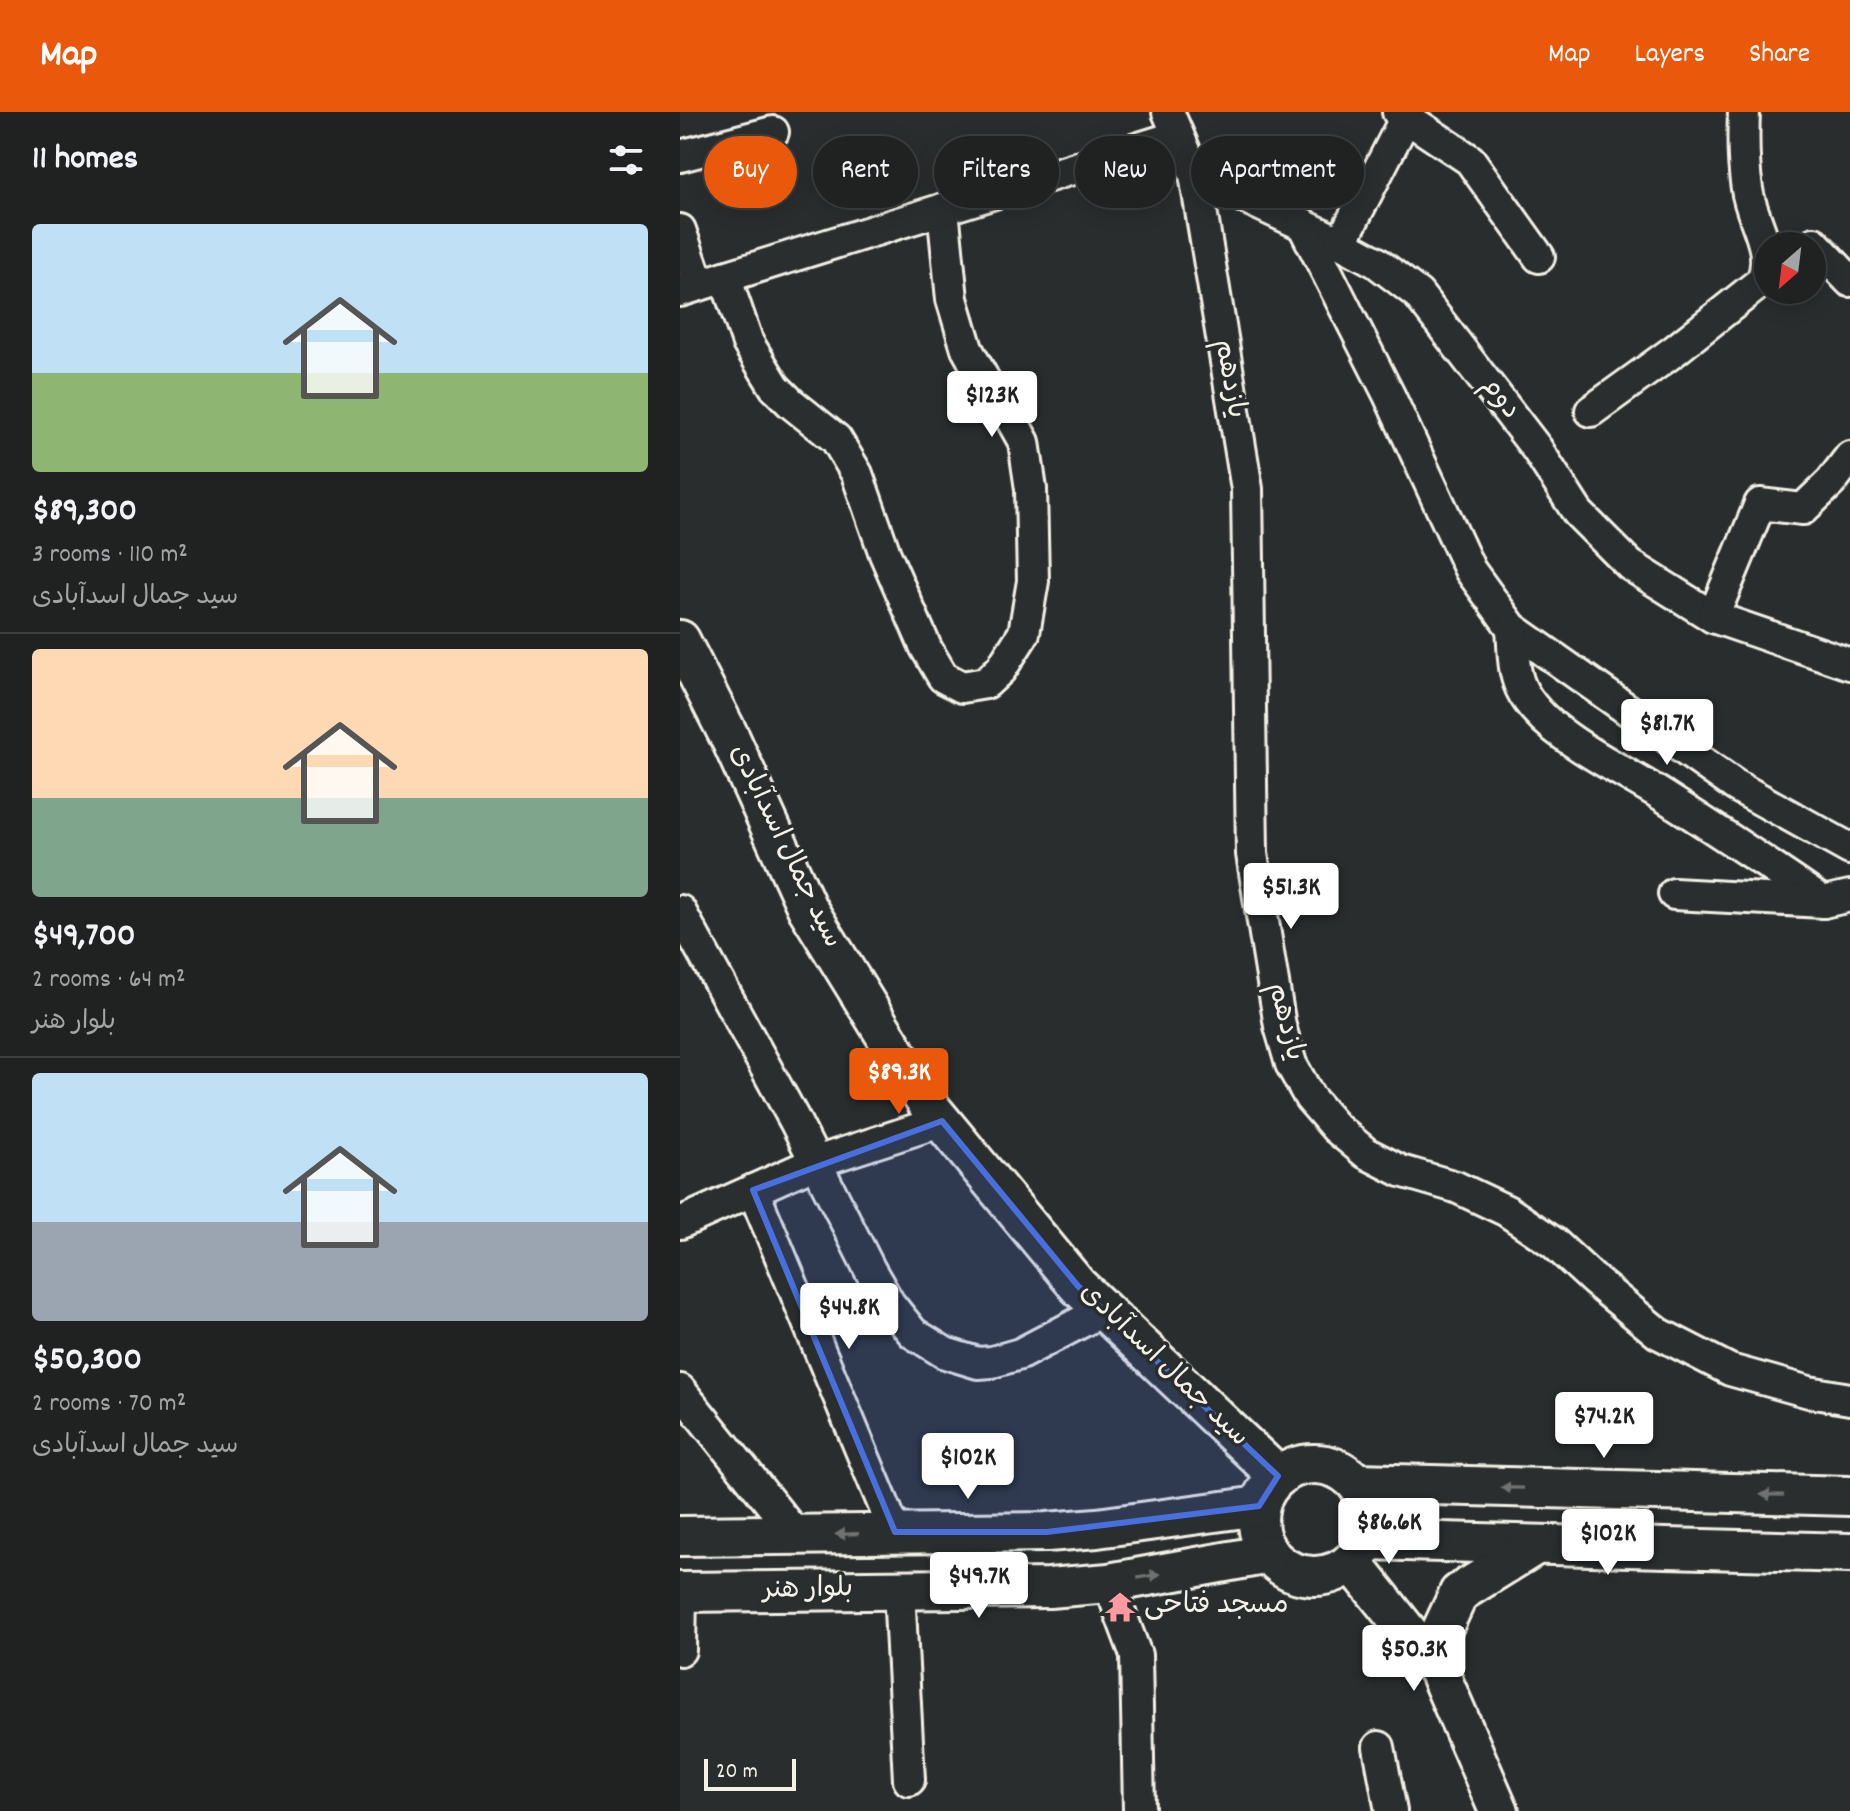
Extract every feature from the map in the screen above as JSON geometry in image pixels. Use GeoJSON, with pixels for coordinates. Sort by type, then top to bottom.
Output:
{"type":"FeatureCollection","features":[{"type":"Feature","properties":{"kind":"main road","name":"سید جمال اسدآبادی"},"geometry":{"type":"LineString","coordinates":[[680,640],[731,740],[807,908],[929,1106],[1078,1286],[1104,1310],[1268,1491]]}},
{"type":"Feature","properties":{"kind":"main road"},"geometry":{"type":"LineString","coordinates":[[1318,1463],[1339,1469],[1357,1483],[1367,1500],[1371,1520],[1359,1551],[1331,1574],[1308,1576],[1287,1569],[1269,1554],[1257,1523],[1268,1491],[1297,1466],[1318,1463]]}},
{"type":"Feature","properties":{"kind":"main road"},"geometry":{"type":"LineString","coordinates":[[1357,1483],[1850,1496]]}},
{"type":"Feature","properties":{"kind":"main road","name":"بلوار هنر"},"geometry":{"type":"LineString","coordinates":[[680,1536],[1047,1532],[1097,1528],[1268,1491]]}},
{"type":"Feature","properties":{"kind":"main road"},"geometry":{"type":"LineString","coordinates":[[1359,1551],[1536,1545],[1850,1553]]}},
{"type":"Feature","properties":{"kind":"main road"},"geometry":{"type":"LineString","coordinates":[[1438,1670],[1438,1638],[1459,1593],[1536,1545]]}},
{"type":"Feature","properties":{"kind":"main road"},"geometry":{"type":"LineString","coordinates":[[1359,1551],[1438,1670],[1499,1811]]}},
{"type":"Feature","properties":{"kind":"main road","name":"بلوار هنر"},"geometry":{"type":"LineString","coordinates":[[681,1592],[1049,1588],[1109,1583],[1269,1554]]}},
{"type":"Feature","properties":{"kind":"street"},"geometry":{"type":"LineString","coordinates":[[1591,411],[1674,351],[1762,281],[1767,269],[1767,255],[1747,191],[1744,112]]}},
{"type":"Feature","properties":{"kind":"street"},"geometry":{"type":"LineString","coordinates":[[1341,243],[1402,116],[1470,160],[1539,257]]}},
{"type":"Feature","properties":{"kind":"street"},"geometry":{"type":"LineString","coordinates":[[701,284],[943,209],[1173,124],[1191,165]]}},
{"type":"Feature","properties":{"kind":"street"},"geometry":{"type":"LineString","coordinates":[[680,156],[773,132]]}},
{"type":"Feature","properties":{"kind":"street","name":"یازدهم"},"geometry":{"type":"LineString","coordinates":[[1201,208],[1247,489],[1252,854],[1280,1026],[1291,1064],[1310,1098],[1336,1128],[1366,1153],[1401,1171],[1456,1187],[1507,1211],[1554,1243],[1658,1333],[1730,1370],[1809,1392],[1850,1399]]}},
{"type":"Feature","properties":{"kind":"street","name":"دوم"},"geometry":{"type":"LineString","coordinates":[[1269,208],[1376,262],[1418,294],[1537,449],[1578,513],[1630,565],[1713,617],[1850,664]]}},
{"type":"Feature","properties":{"kind":"street"},"geometry":{"type":"LineString","coordinates":[[680,230],[701,284],[748,343],[775,387],[836,439],[857,474],[885,554],[926,648],[943,677],[962,687],[986,683],[1001,669],[1024,633],[1033,581],[1031,489],[1024,442],[967,349],[952,299],[943,209]]}},
{"type":"Feature","properties":{"kind":"street"},"geometry":{"type":"LineString","coordinates":[[1302,223],[1389,395],[1470,570],[1512,628],[1736,786],[1850,849]]}},
{"type":"Feature","properties":{"kind":"street"},"geometry":{"type":"LineString","coordinates":[[1826,256],[1850,281]]}},
{"type":"Feature","properties":{"kind":"street"},"geometry":{"type":"LineString","coordinates":[[1713,617],[1760,504],[1803,509],[1831,482],[1850,457]]}},
{"type":"Feature","properties":{"kind":"street"},"geometry":{"type":"LineString","coordinates":[[1512,628],[1516,679],[1525,696],[1545,719],[1604,762],[1836,899]]}},
{"type":"Feature","properties":{"kind":"street"},"geometry":{"type":"LineString","coordinates":[[1674,894],[1836,899]]}},
{"type":"Feature","properties":{"kind":"street"},"geometry":{"type":"LineString","coordinates":[[680,911],[889,1303],[913,1333],[937,1349],[978,1363],[1004,1360],[1104,1310]]}},
{"type":"Feature","properties":{"kind":"street"},"geometry":{"type":"LineString","coordinates":[[680,1223],[816,1162],[942,1121]]}},
{"type":"Feature","properties":{"kind":"street"},"geometry":{"type":"LineString","coordinates":[[753,1190],[895,1532]]}},
{"type":"Feature","properties":{"kind":"street"},"geometry":{"type":"LineString","coordinates":[[680,1390],[796,1535]]}},
{"type":"Feature","properties":{"kind":"street"},"geometry":{"type":"LineString","coordinates":[[1109,1583],[1136,1655],[1139,1811]]}},
{"type":"Feature","properties":{"kind":"street"},"geometry":{"type":"LineString","coordinates":[[899,1590],[909,1780]]}},
{"type":"Feature","properties":{"kind":"street"},"geometry":{"type":"LineString","coordinates":[[680,1650],[681,1592]]}},
{"type":"Feature","properties":{"kind":"street"},"geometry":{"type":"LineString","coordinates":[[1379,1747],[1391,1811]]}},
{"type":"Feature","properties":{"kind":"highlighted area"},"geometry":{"type":"Polygon","coordinates":[[[942,1121],[1078,1286],[1278,1476],[1259,1506],[1047,1532],[895,1532],[753,1190],[942,1121]]]}},
{"type":"Feature","properties":{"kind":"place","name":"مسجد فتاحی"},"geometry":{"type":"Point","coordinates":[1120,1607]}}]}
